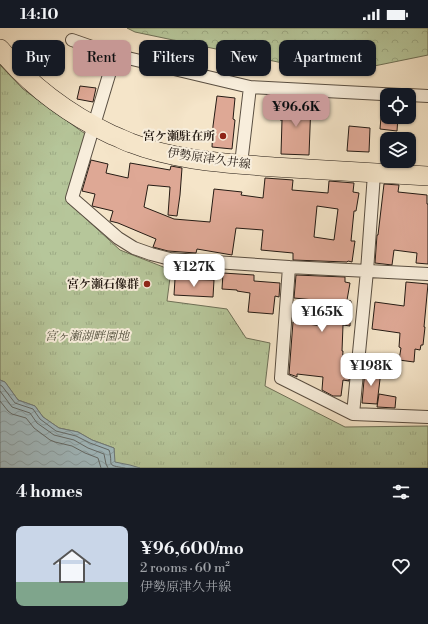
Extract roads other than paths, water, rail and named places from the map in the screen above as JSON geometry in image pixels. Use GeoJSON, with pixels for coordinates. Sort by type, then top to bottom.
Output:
{"type":"FeatureCollection","features":[{"type":"Feature","properties":{"kind":"main road","name":"伊勢原津久井線"},"geometry":{"type":"LineString","coordinates":[[0,49],[13,65],[38,89],[64,108],[94,126],[131,144],[166,154],[203,161],[374,174],[428,176]]}},
{"type":"Feature","properties":{"kind":"street"},"geometry":{"type":"LineString","coordinates":[[131,59],[250,87],[380,94]]}},
{"type":"Feature","properties":{"kind":"street"},"geometry":{"type":"LineString","coordinates":[[109,76],[72,198],[118,238],[134,248],[170,259],[428,274]]}},
{"type":"Feature","properties":{"kind":"street"},"geometry":{"type":"LineString","coordinates":[[241,164],[250,87]]}},
{"type":"Feature","properties":{"kind":"street"},"geometry":{"type":"LineString","coordinates":[[416,95],[428,96]]}},
{"type":"Feature","properties":{"kind":"street"},"geometry":{"type":"LineString","coordinates":[[353,414],[367,271],[374,174]]}},
{"type":"Feature","properties":{"kind":"street"},"geometry":{"type":"LineString","coordinates":[[289,267],[281,378],[353,414],[428,416]]}},
{"type":"Feature","properties":{"kind":"water"},"geometry":{"type":"Polygon","coordinates":[[[0,380],[5,382],[18,400],[35,406],[43,417],[59,428],[78,432],[92,440],[114,448],[115,462],[140,468],[0,468],[0,380]]]}},
{"type":"Feature","properties":{"kind":"place","name":"宮ケ瀬駐在所"},"geometry":{"type":"Point","coordinates":[223,136]}},
{"type":"Feature","properties":{"kind":"place","name":"宮ケ瀬石像群"},"geometry":{"type":"Point","coordinates":[147,284]}},
{"type":"Feature","properties":{"kind":"park label","name":"宮ヶ瀬湖畔園地"},"geometry":{"type":"Point","coordinates":[87,336]}}]}
